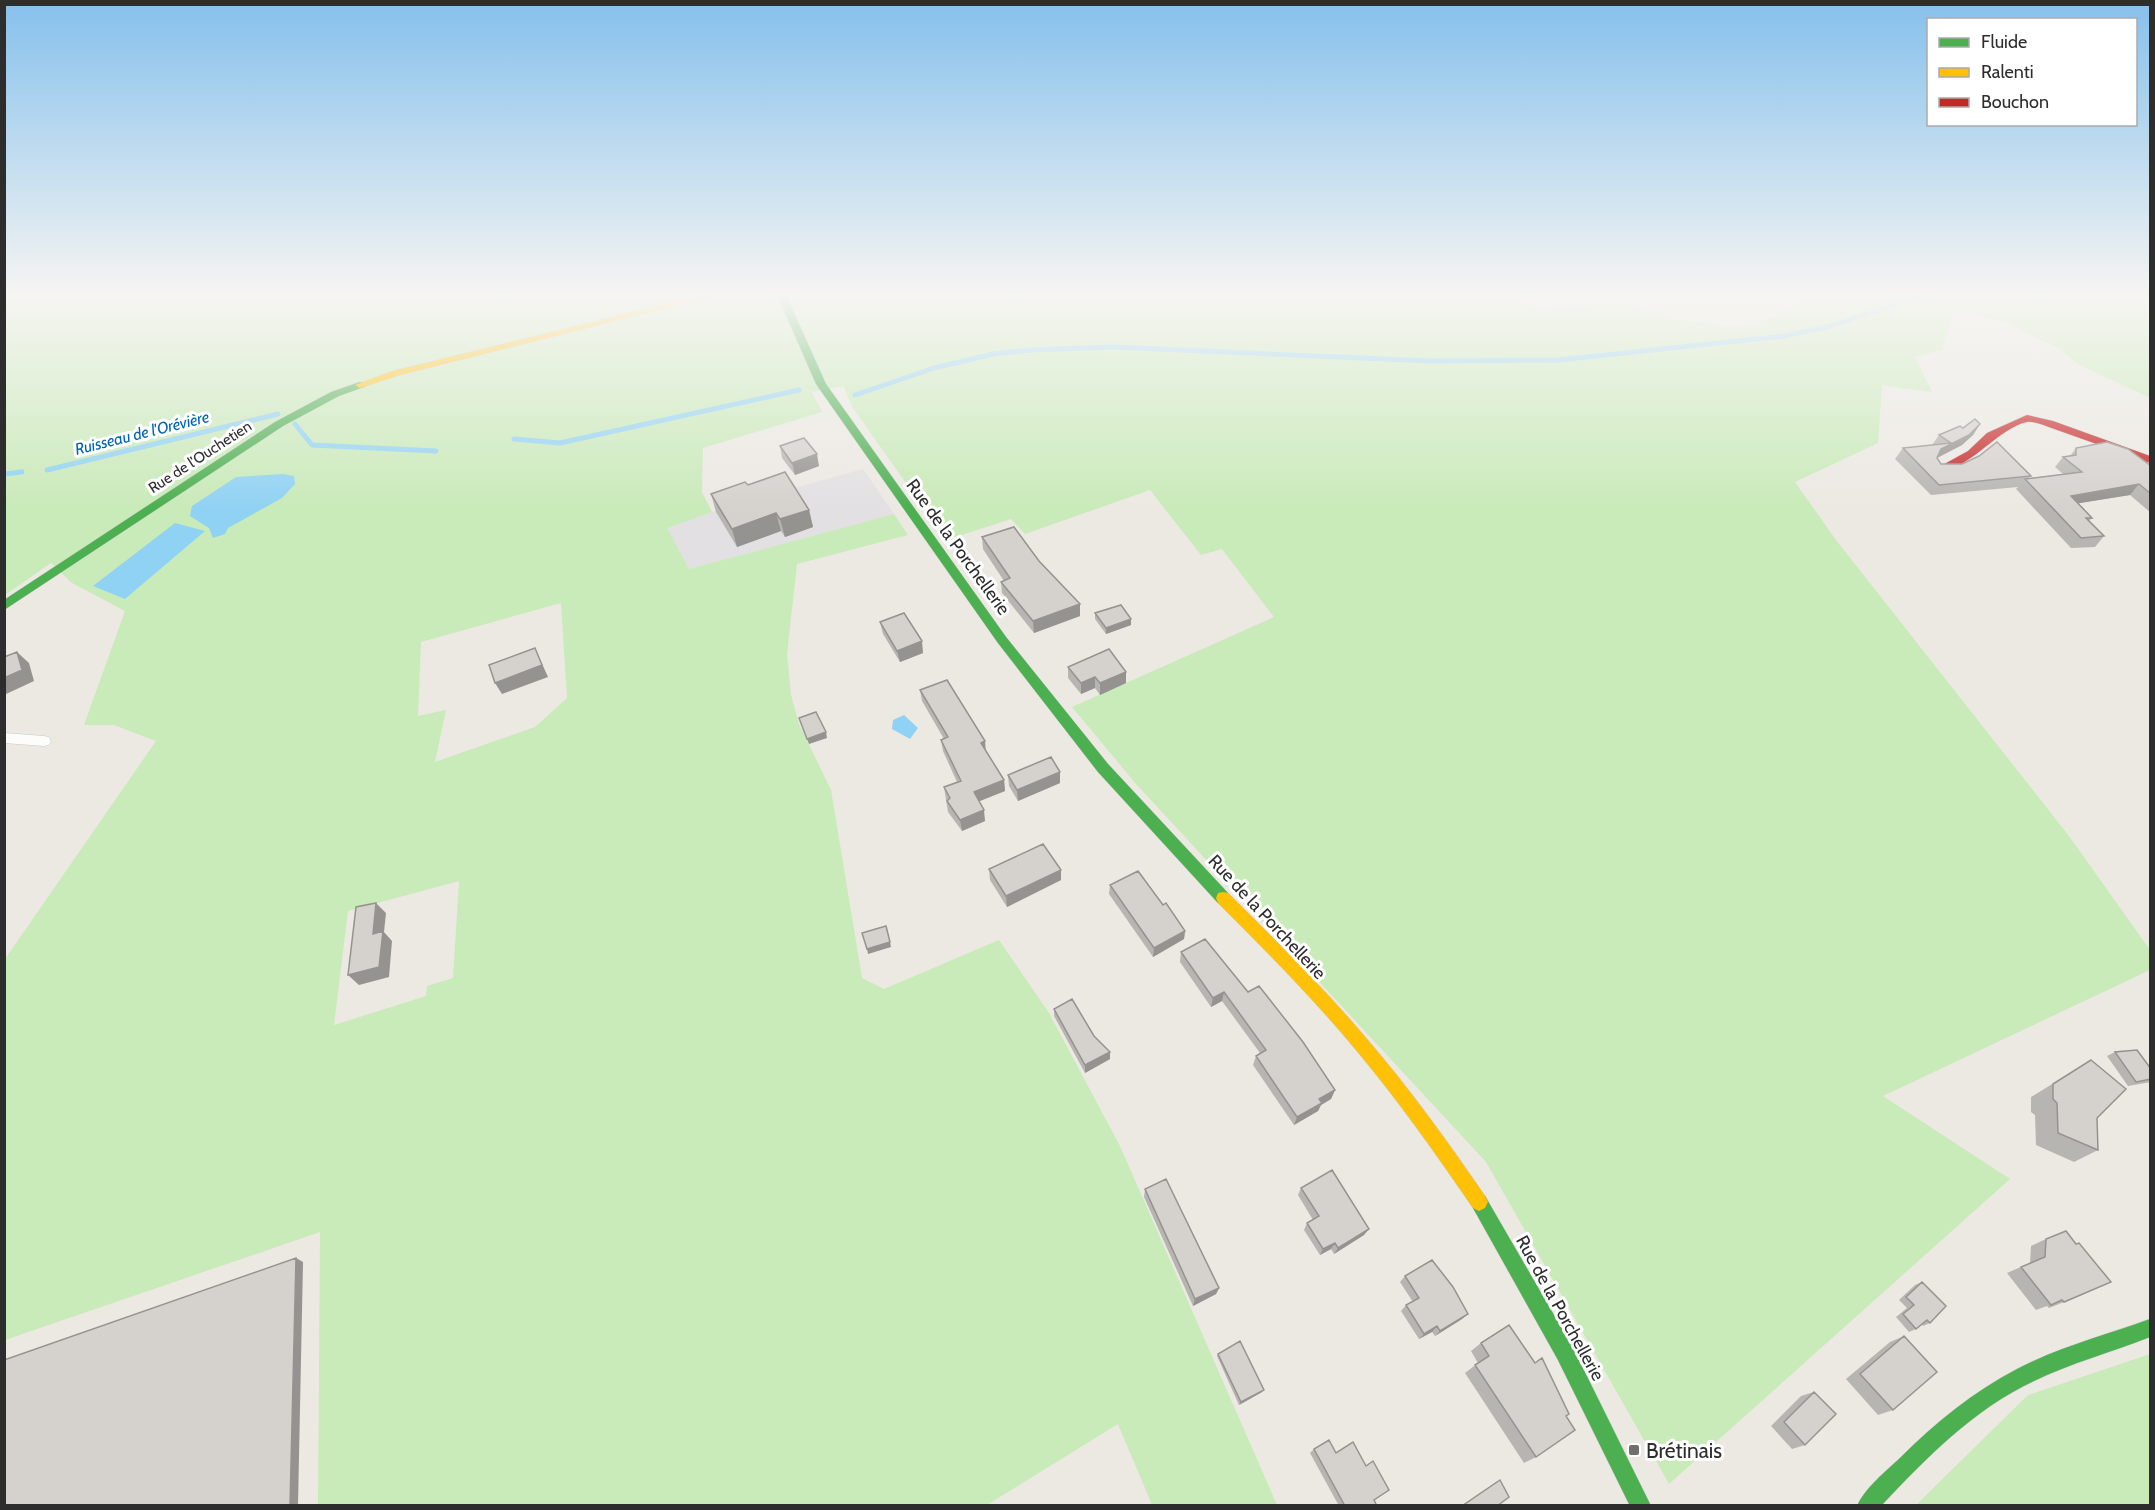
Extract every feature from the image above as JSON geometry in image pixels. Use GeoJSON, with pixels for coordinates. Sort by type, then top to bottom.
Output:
{"type":"FeatureCollection","features":[{"type":"Feature","properties":{"kind":"street","name":"Rue de l'Ouchetien"},"geometry":{"type":"LineString","coordinates":[[4,606],[279,424],[335,394],[420,367]]}},
{"type":"Feature","properties":{"kind":"street","name":"Rue de la Porchellerie"},"geometry":{"type":"LineString","coordinates":[[814,367],[821,384],[996,630],[1104,769],[1361,1042],[1415,1109],[1488,1216],[1536,1298],[1574,1366],[1641,1506]]}},
{"type":"Feature","properties":{"kind":"street"},"geometry":{"type":"LineString","coordinates":[[1944,467],[1972,453],[1991,435],[2027,418],[2049,423],[2151,460]]}},
{"type":"Feature","properties":{"kind":"street"},"geometry":{"type":"LineString","coordinates":[[1867,1506],[1912,1455],[1964,1414],[2025,1375],[2151,1328]]}},
{"type":"Feature","properties":{"kind":"lane"},"geometry":{"type":"LineString","coordinates":[[4,738],[44,741]]}},
{"type":"Feature","properties":{"kind":"shaded area"},"geometry":{"type":"Polygon","coordinates":[[[863,469],[894,514],[689,569],[666,528],[785,486],[791,489],[863,469]]]}},
{"type":"Feature","properties":{"kind":"green space"},"geometry":{"type":"Polygon","coordinates":[[[5,367],[1920,367],[1932,392],[1882,385],[1878,443],[1795,482],[1836,540],[2069,836],[2150,950],[2150,970],[1883,1096],[2010,1179],[1669,1484],[1486,1162],[1136,784],[1072,707],[1274,617],[1222,549],[1201,555],[1150,490],[1025,534],[1011,519],[946,540],[853,408],[843,386],[812,392],[822,412],[703,448],[702,492],[712,512],[667,528],[689,569],[894,514],[908,535],[797,564],[787,654],[791,695],[799,724],[831,790],[862,978],[884,989],[999,940],[1049,1013],[1120,1146],[1277,1505],[1152,1505],[1118,1424],[987,1505],[318,1505],[320,1232],[5,1340],[5,959],[156,741],[114,725],[84,725],[125,611],[72,583],[51,563],[5,595],[5,367]],[[561,603],[421,642],[418,716],[446,710],[435,762],[535,727],[567,698],[561,603]],[[459,881],[348,911],[334,1025],[426,996],[427,986],[453,978],[459,881]]]}},
{"type":"Feature","properties":{"kind":"green space"},"geometry":{"type":"Polygon","coordinates":[[[2085,367],[2150,367],[2150,398],[2085,367]]]}},
{"type":"Feature","properties":{"kind":"green space"},"geometry":{"type":"Polygon","coordinates":[[[2150,1354],[2150,1505],[1915,1506],[2028,1395],[2150,1354]]]}},
{"type":"Feature","properties":{"kind":"water"},"geometry":{"type":"Polygon","coordinates":[[[283,474],[294,476],[295,484],[282,498],[228,528],[225,534],[213,538],[209,528],[190,516],[192,506],[236,477],[283,474]]]}},
{"type":"Feature","properties":{"kind":"water"},"geometry":{"type":"Polygon","coordinates":[[[175,523],[205,531],[125,599],[93,586],[175,523]]]}},
{"type":"Feature","properties":{"kind":"water"},"geometry":{"type":"Polygon","coordinates":[[[904,715],[918,728],[910,739],[892,729],[893,720],[904,715]]]}},
{"type":"Feature","properties":{"kind":"building"},"geometry":{"type":"Polygon","coordinates":[[[1975,419],[1980,424],[1969,435],[1941,449],[1937,458],[1941,464],[1962,464],[1979,456],[1997,442],[2031,476],[1939,485],[1903,448],[1951,443],[1939,435],[1960,426],[1963,428],[1975,419]]]}},
{"type":"Feature","properties":{"kind":"building"},"geometry":{"type":"Polygon","coordinates":[[[804,438],[817,454],[792,463],[780,446],[804,438]]]}},
{"type":"Feature","properties":{"kind":"building"},"geometry":{"type":"Polygon","coordinates":[[[2107,442],[2128,449],[2151,466],[2151,494],[2139,484],[2071,496],[2092,518],[2086,518],[2104,536],[2081,538],[2025,479],[2082,472],[2063,457],[2076,455],[2076,448],[2107,442]]]}},
{"type":"Feature","properties":{"kind":"building"},"geometry":{"type":"Polygon","coordinates":[[[785,472],[809,510],[780,519],[776,513],[732,529],[711,494],[745,482],[748,485],[785,472]]]}},
{"type":"Feature","properties":{"kind":"building"},"geometry":{"type":"Polygon","coordinates":[[[1014,527],[1039,561],[1080,604],[1033,621],[1001,582],[1010,578],[982,537],[1014,527]]]}},
{"type":"Feature","properties":{"kind":"building"},"geometry":{"type":"Polygon","coordinates":[[[1121,605],[1131,619],[1106,628],[1095,613],[1121,605]]]}},
{"type":"Feature","properties":{"kind":"building"},"geometry":{"type":"Polygon","coordinates":[[[904,613],[922,641],[897,651],[880,622],[904,613]]]}},
{"type":"Feature","properties":{"kind":"building"},"geometry":{"type":"Polygon","coordinates":[[[535,648],[542,665],[495,683],[489,665],[535,648]]]}},
{"type":"Feature","properties":{"kind":"building"},"geometry":{"type":"Polygon","coordinates":[[[1109,649],[1126,672],[1100,683],[1095,677],[1081,683],[1068,667],[1109,649]]]}},
{"type":"Feature","properties":{"kind":"building"},"geometry":{"type":"Polygon","coordinates":[[[17,652],[22,670],[4,678],[4,657],[17,652]]]}},
{"type":"Feature","properties":{"kind":"building"},"geometry":{"type":"Polygon","coordinates":[[[947,680],[985,741],[981,743],[1004,780],[974,792],[984,810],[960,820],[947,801],[950,798],[944,787],[961,781],[941,740],[948,737],[920,690],[947,680]]]}},
{"type":"Feature","properties":{"kind":"building"},"geometry":{"type":"Polygon","coordinates":[[[816,712],[826,732],[807,739],[799,718],[816,712]]]}},
{"type":"Feature","properties":{"kind":"building"},"geometry":{"type":"Polygon","coordinates":[[[1051,757],[1060,772],[1017,790],[1008,775],[1051,757]]]}},
{"type":"Feature","properties":{"kind":"building"},"geometry":{"type":"Polygon","coordinates":[[[1043,844],[1061,870],[1006,896],[989,869],[1043,844]]]}},
{"type":"Feature","properties":{"kind":"building"},"geometry":{"type":"Polygon","coordinates":[[[1138,871],[1163,905],[1166,903],[1185,931],[1154,948],[1110,885],[1138,871]]]}},
{"type":"Feature","properties":{"kind":"building"},"geometry":{"type":"Polygon","coordinates":[[[376,903],[373,934],[383,931],[379,967],[348,975],[356,907],[376,903]]]}},
{"type":"Feature","properties":{"kind":"building"},"geometry":{"type":"Polygon","coordinates":[[[886,926],[890,942],[867,949],[862,933],[886,926]]]}},
{"type":"Feature","properties":{"kind":"building"},"geometry":{"type":"Polygon","coordinates":[[[1205,939],[1248,992],[1259,986],[1303,1042],[1335,1090],[1319,1099],[1322,1103],[1297,1117],[1256,1056],[1266,1050],[1224,992],[1213,998],[1181,952],[1205,939]]]}},
{"type":"Feature","properties":{"kind":"building"},"geometry":{"type":"Polygon","coordinates":[[[1072,999],[1094,1036],[1110,1052],[1085,1065],[1054,1009],[1072,999]]]}},
{"type":"Feature","properties":{"kind":"building"},"geometry":{"type":"Polygon","coordinates":[[[2137,1050],[2151,1069],[2151,1079],[2136,1082],[2115,1052],[2137,1050]]]}},
{"type":"Feature","properties":{"kind":"building"},"geometry":{"type":"Polygon","coordinates":[[[2091,1060],[2126,1089],[2097,1118],[2098,1150],[2058,1133],[2057,1103],[2053,1099],[2053,1084],[2091,1060]]]}},
{"type":"Feature","properties":{"kind":"building"},"geometry":{"type":"Polygon","coordinates":[[[1332,1170],[1369,1229],[1338,1248],[1335,1243],[1323,1249],[1307,1223],[1319,1216],[1301,1188],[1332,1170]]]}},
{"type":"Feature","properties":{"kind":"building"},"geometry":{"type":"Polygon","coordinates":[[[1166,1179],[1219,1288],[1195,1299],[1145,1189],[1166,1179]]]}},
{"type":"Feature","properties":{"kind":"building"},"geometry":{"type":"Polygon","coordinates":[[[2066,1231],[2076,1244],[2079,1243],[2111,1282],[2064,1302],[2062,1300],[2051,1305],[2021,1267],[2045,1257],[2046,1239],[2066,1231]]]}},
{"type":"Feature","properties":{"kind":"building"},"geometry":{"type":"Polygon","coordinates":[[[296,1258],[290,1506],[4,1506],[4,1360],[296,1258]]]}},
{"type":"Feature","properties":{"kind":"building"},"geometry":{"type":"Polygon","coordinates":[[[1432,1260],[1453,1287],[1468,1314],[1440,1331],[1437,1326],[1424,1334],[1406,1305],[1419,1298],[1405,1276],[1432,1260]]]}},
{"type":"Feature","properties":{"kind":"building"},"geometry":{"type":"Polygon","coordinates":[[[1922,1282],[1946,1306],[1930,1323],[1927,1320],[1916,1329],[1903,1314],[1914,1305],[1906,1297],[1922,1282]]]}},
{"type":"Feature","properties":{"kind":"building"},"geometry":{"type":"Polygon","coordinates":[[[1509,1325],[1535,1363],[1542,1358],[1569,1414],[1566,1416],[1575,1430],[1536,1457],[1475,1365],[1489,1356],[1481,1343],[1509,1325]]]}},
{"type":"Feature","properties":{"kind":"building"},"geometry":{"type":"Polygon","coordinates":[[[1904,1336],[1937,1372],[1893,1410],[1860,1374],[1904,1336]]]}},
{"type":"Feature","properties":{"kind":"building"},"geometry":{"type":"Polygon","coordinates":[[[1240,1341],[1264,1390],[1241,1402],[1218,1354],[1240,1341]]]}},
{"type":"Feature","properties":{"kind":"building"},"geometry":{"type":"Polygon","coordinates":[[[1814,1392],[1836,1414],[1805,1445],[1784,1422],[1814,1392]]]}},
{"type":"Feature","properties":{"kind":"building"},"geometry":{"type":"Polygon","coordinates":[[[1329,1440],[1336,1453],[1353,1442],[1366,1466],[1373,1461],[1389,1490],[1374,1500],[1377,1506],[1345,1506],[1314,1449],[1329,1440]]]}},
{"type":"Feature","properties":{"kind":"building"},"geometry":{"type":"Polygon","coordinates":[[[1500,1480],[1509,1497],[1497,1506],[1462,1506],[1500,1480]]]}},
{"type":"Feature","properties":{"kind":"waterway","name":"Ruisseau de l'Orévière"},"geometry":{"type":"LineString","coordinates":[[855,395],[936,367]]}},
{"type":"Feature","properties":{"kind":"waterway","name":"Ruisseau de l'Orévière"},"geometry":{"type":"LineString","coordinates":[[514,439],[560,443],[799,390]]}},
{"type":"Feature","properties":{"kind":"waterway","name":"Ruisseau de l'Orévière"},"geometry":{"type":"LineString","coordinates":[[47,470],[278,414]]}},
{"type":"Feature","properties":{"kind":"waterway","name":"Ruisseau de l'Orévière"},"geometry":{"type":"LineString","coordinates":[[295,424],[312,445],[436,451]]}},
{"type":"Feature","properties":{"kind":"waterway","name":"Ruisseau de l'Orévière"},"geometry":{"type":"LineString","coordinates":[[4,474],[22,472]]}},
{"type":"Feature","properties":{"kind":"traffic: fast"},"geometry":{"type":"LineString","coordinates":[[814,367],[821,384],[1002,640],[1103,768],[1223,898]]}},
{"type":"Feature","properties":{"kind":"traffic: fast"},"geometry":{"type":"LineString","coordinates":[[4,606],[279,424],[335,394],[360,385]]}},
{"type":"Feature","properties":{"kind":"traffic: fast"},"geometry":{"type":"LineString","coordinates":[[1479,1202],[1565,1353],[1641,1506]]}},
{"type":"Feature","properties":{"kind":"traffic: fast"},"geometry":{"type":"LineString","coordinates":[[1867,1506],[1940,1433],[2002,1387],[2056,1362],[2150,1328]]}},
{"type":"Feature","properties":{"kind":"traffic: slow"},"geometry":{"type":"LineString","coordinates":[[360,385],[420,367]]}},
{"type":"Feature","properties":{"kind":"traffic: slow"},"geometry":{"type":"LineString","coordinates":[[1223,898],[1361,1043],[1418,1115],[1479,1202]]}},
{"type":"Feature","properties":{"kind":"traffic: jam"},"geometry":{"type":"LineString","coordinates":[[1944,467],[1972,453],[1991,435],[2027,418],[2049,423],[2150,460]]}},
{"type":"Feature","properties":{"kind":"place","name":"Brétinais"},"geometry":{"type":"Point","coordinates":[1634,1450]}}]}
